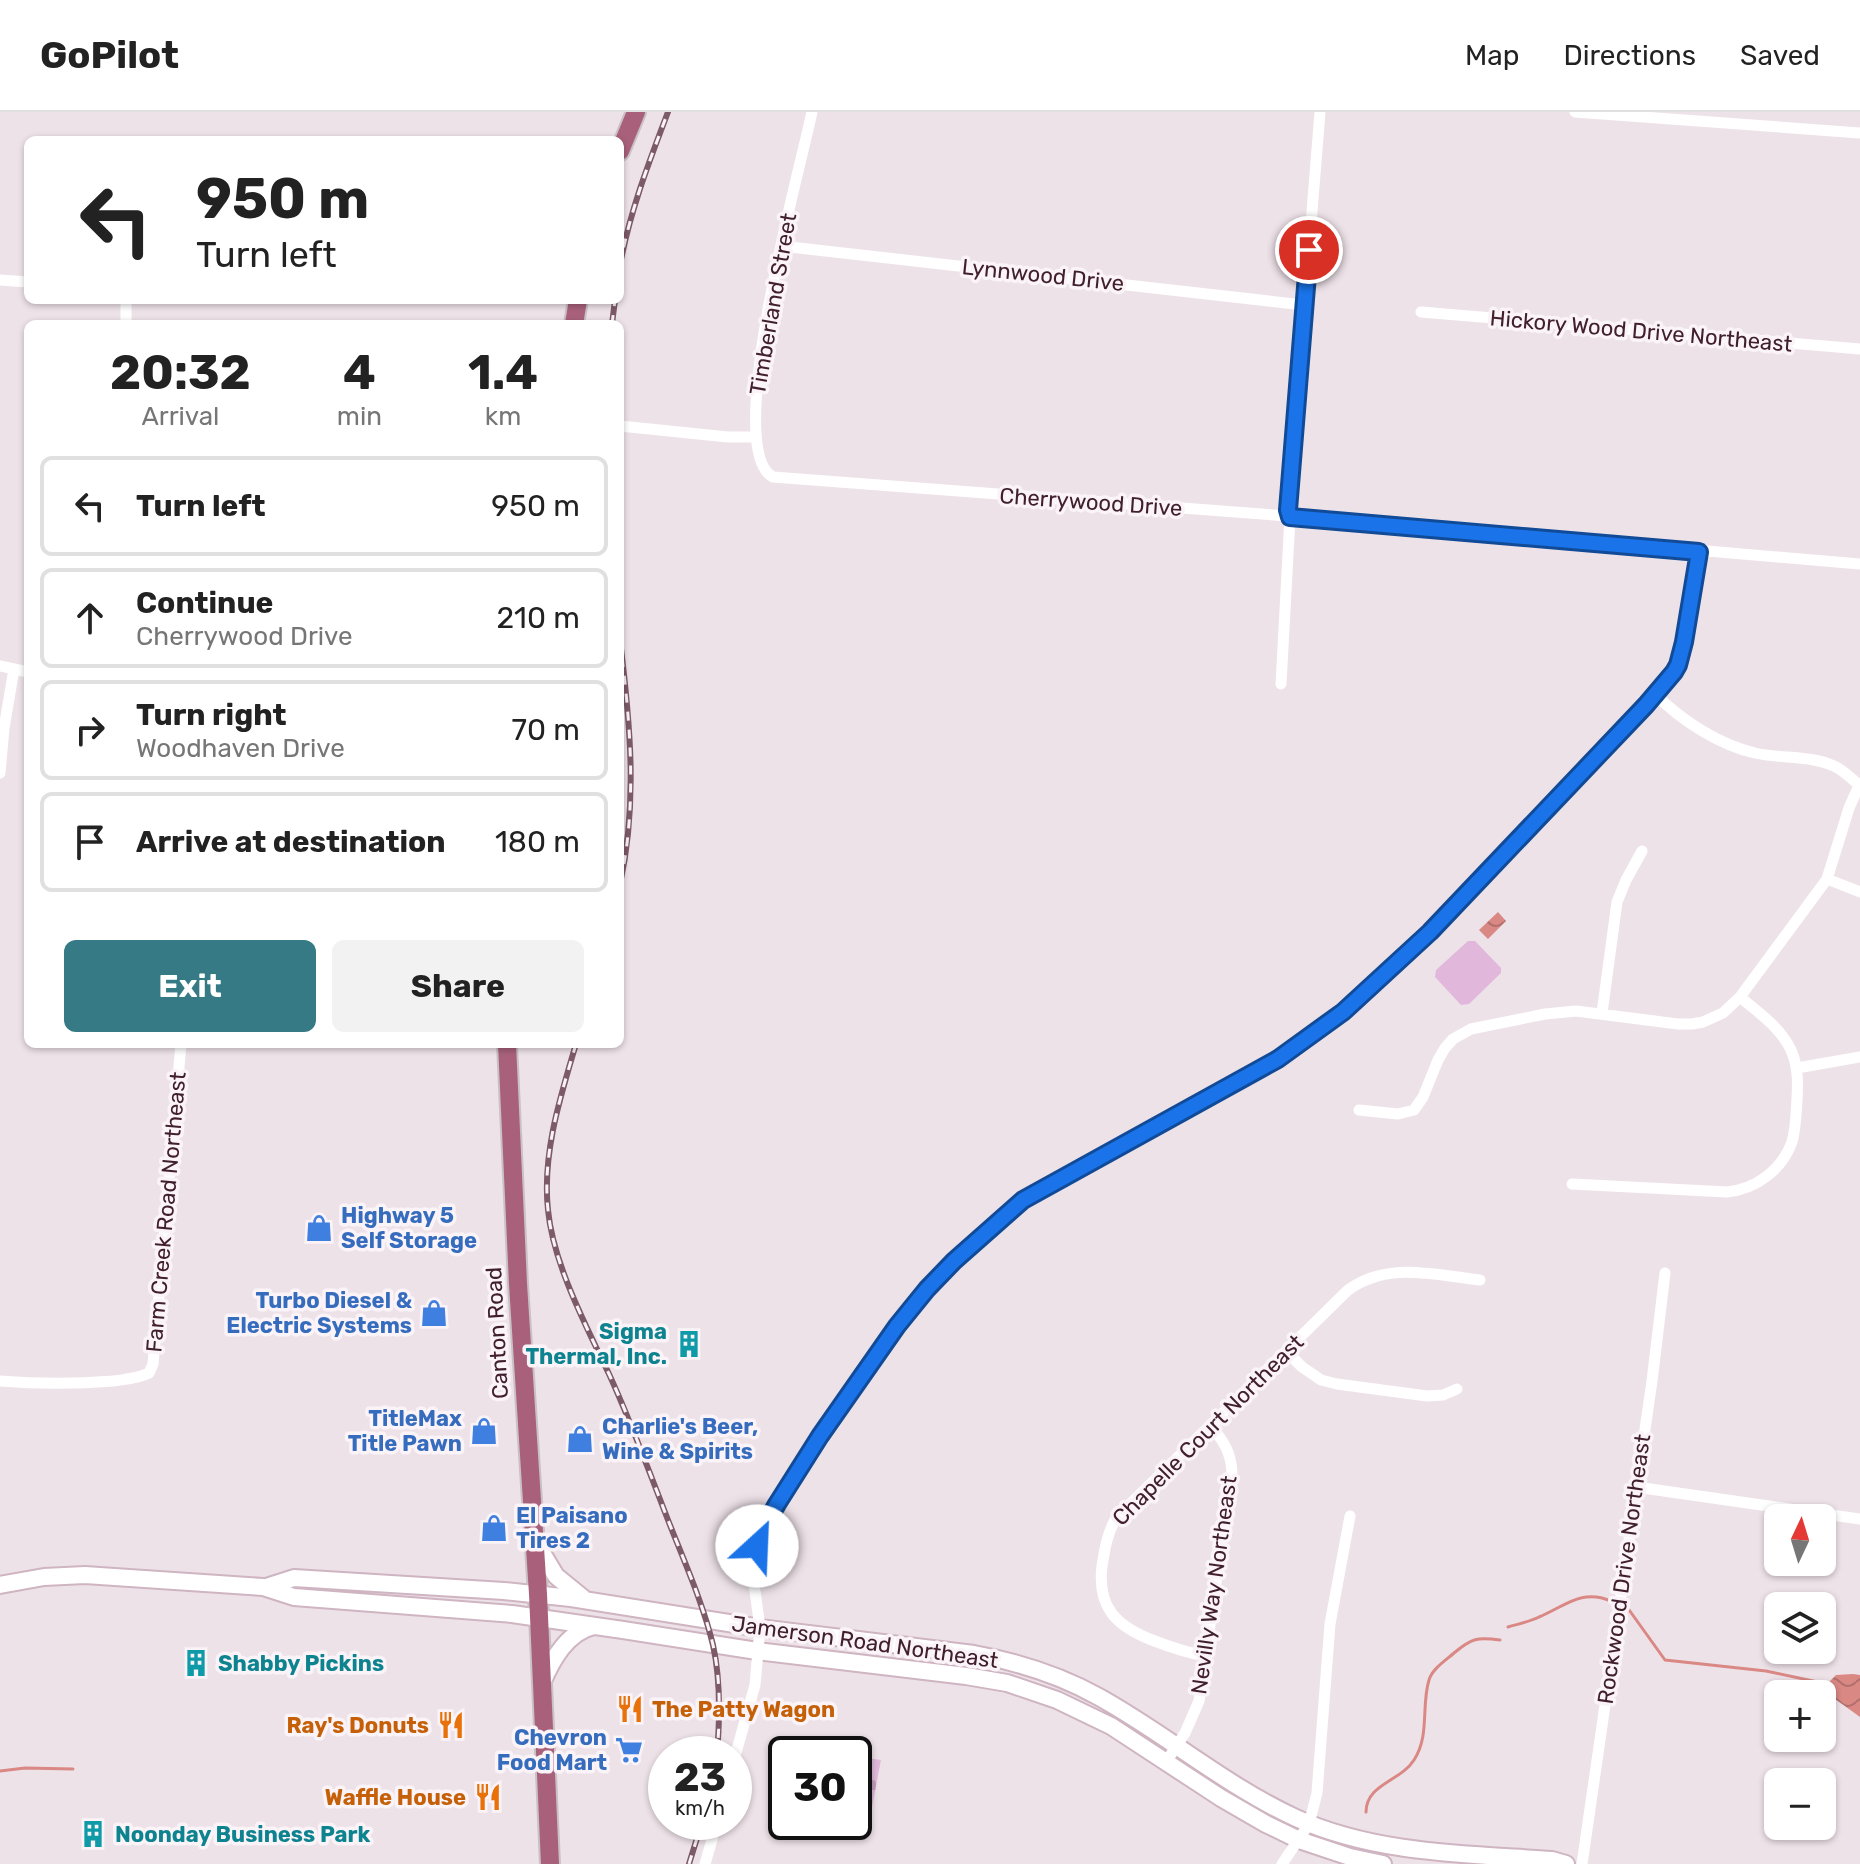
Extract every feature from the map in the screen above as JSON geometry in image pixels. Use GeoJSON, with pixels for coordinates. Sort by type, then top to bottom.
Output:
{"type":"FeatureCollection","features":[{"type":"Feature","properties":{"kind":"main road"},"geometry":{"type":"LineString","coordinates":[[624,141],[636,112]]}},
{"type":"Feature","properties":{"kind":"main road","name":"Canton Road"},"geometry":{"type":"LineString","coordinates":[[507,1048],[550,1864]]}},
{"type":"Feature","properties":{"kind":"street","name":"Timberland Street"},"geometry":{"type":"LineString","coordinates":[[789,479],[773,477],[762,466],[755,437],[757,375],[770,298],[812,112]]}},
{"type":"Feature","properties":{"kind":"street"},"geometry":{"type":"LineString","coordinates":[[1281,684],[1288,510],[1320,112]]}},
{"type":"Feature","properties":{"kind":"street"},"geometry":{"type":"LineString","coordinates":[[1575,112],[1860,133]]}},
{"type":"Feature","properties":{"kind":"street","name":"Lynnwood Drive"},"geometry":{"type":"LineString","coordinates":[[781,246],[1304,305]]}},
{"type":"Feature","properties":{"kind":"street"},"geometry":{"type":"LineString","coordinates":[[0,280],[24,282]]}},
{"type":"Feature","properties":{"kind":"street","name":"Hickory Wood Drive Northeast"},"geometry":{"type":"LineString","coordinates":[[1421,312],[1860,349]]}},
{"type":"Feature","properties":{"kind":"street"},"geometry":{"type":"LineString","coordinates":[[624,426],[755,437]]}},
{"type":"Feature","properties":{"kind":"street","name":"Cherrywood Drive"},"geometry":{"type":"LineString","coordinates":[[789,479],[1393,524],[1860,564]]}},
{"type":"Feature","properties":{"kind":"street"},"geometry":{"type":"LineString","coordinates":[[741,1736],[755,1685],[760,1628],[753,1576],[762,1530],[820,1436],[897,1326],[954,1261],[1023,1200],[1278,1059],[1343,1012],[1430,932],[1674,672],[1684,642],[1699,552]]}},
{"type":"Feature","properties":{"kind":"street"},"geometry":{"type":"LineString","coordinates":[[0,666],[24,671]]}},
{"type":"Feature","properties":{"kind":"street"},"geometry":{"type":"LineString","coordinates":[[0,773],[14,669]]}},
{"type":"Feature","properties":{"kind":"street"},"geometry":{"type":"LineString","coordinates":[[1359,1110],[1398,1114],[1414,1110],[1445,1048],[1453,1039],[1471,1029],[1576,1011],[1678,1024],[1703,1022],[1723,1013],[1740,997],[1827,879],[1859,784],[1842,770],[1826,763],[1753,753],[1724,742],[1655,694]]}},
{"type":"Feature","properties":{"kind":"street"},"geometry":{"type":"LineString","coordinates":[[1602,1013],[1617,902],[1642,851]]}},
{"type":"Feature","properties":{"kind":"street"},"geometry":{"type":"LineString","coordinates":[[1827,879],[1860,892]]}},
{"type":"Feature","properties":{"kind":"street"},"geometry":{"type":"LineString","coordinates":[[1572,1184],[1727,1192],[1752,1186],[1771,1173],[1791,1143],[1797,1068],[1781,1033],[1740,997]]}},
{"type":"Feature","properties":{"kind":"street","name":"Farm Creek Road Northeast"},"geometry":{"type":"LineString","coordinates":[[0,1381],[90,1383],[140,1378],[149,1373],[153,1364],[181,1048]]}},
{"type":"Feature","properties":{"kind":"street"},"geometry":{"type":"LineString","coordinates":[[1797,1068],[1860,1057]]}},
{"type":"Feature","properties":{"kind":"street","name":"Chapelle Court Northeast"},"geometry":{"type":"LineString","coordinates":[[1206,1656],[1139,1635],[1115,1619],[1104,1600],[1101,1575],[1106,1542],[1116,1518],[1348,1290],[1372,1276],[1387,1272],[1480,1280]]}},
{"type":"Feature","properties":{"kind":"street","name":"Rockwood Drive Northeast"},"geometry":{"type":"LineString","coordinates":[[1582,1864],[1665,1273]]}},
{"type":"Feature","properties":{"kind":"street"},"geometry":{"type":"LineString","coordinates":[[1286,1351],[1321,1380],[1337,1384],[1427,1396],[1443,1395],[1457,1389]]}},
{"type":"Feature","properties":{"kind":"street","name":"Nevilly Way Northeast"},"geometry":{"type":"LineString","coordinates":[[1166,1762],[1199,1701],[1232,1472],[1230,1454],[1210,1425]]}},
{"type":"Feature","properties":{"kind":"street"},"geometry":{"type":"LineString","coordinates":[[1636,1487],[1860,1519]]}},
{"type":"Feature","properties":{"kind":"street"},"geometry":{"type":"LineString","coordinates":[[1282,1864],[1309,1824],[1317,1793],[1330,1624],[1350,1516]]}},
{"type":"Feature","properties":{"kind":"street"},"geometry":{"type":"LineString","coordinates":[[534,1540],[556,1576],[588,1601]]}},
{"type":"Feature","properties":{"kind":"street","name":"Jamerson Road Northeast"},"geometry":{"type":"LineString","coordinates":[[0,1585],[44,1577],[85,1575],[266,1587],[294,1597],[512,1614],[757,1651],[1007,1683],[1092,1715],[1241,1811],[1299,1840],[1383,1864]]}},
{"type":"Feature","properties":{"kind":"street","name":"Jamerson Road Northeast"},"geometry":{"type":"LineString","coordinates":[[266,1587],[294,1578],[538,1594],[1013,1662],[1049,1674],[1099,1697],[1268,1804],[1309,1824],[1360,1839],[1409,1848],[1552,1860],[1566,1864]]}},
{"type":"Feature","properties":{"kind":"street"},"geometry":{"type":"LineString","coordinates":[[542,1684],[561,1648],[578,1633],[594,1626]]}},
{"type":"Feature","properties":{"kind":"street"},"geometry":{"type":"LineString","coordinates":[[705,1864],[712,1840]]}},
{"type":"Feature","properties":{"kind":"green space"},"geometry":{"type":"Polygon","coordinates":[[[1468,941],[1475,941],[1501,968],[1501,973],[1469,1004],[1461,1005],[1435,977],[1436,970],[1468,941]]]}},
{"type":"Feature","properties":{"kind":"green space"},"geometry":{"type":"Polygon","coordinates":[[[872,1759],[881,1760],[872,1807],[872,1759]]]}},
{"type":"Feature","properties":{"kind":"water"},"geometry":{"type":"Polygon","coordinates":[[[1498,912],[1506,921],[1488,939],[1479,930],[1498,912]]]}},
{"type":"Feature","properties":{"kind":"water"},"geometry":{"type":"Polygon","coordinates":[[[1836,1675],[1860,1675],[1860,1717],[1836,1700],[1836,1680],[1831,1680],[1836,1675]]]}},
{"type":"Feature","properties":{"kind":"waterway"},"geometry":{"type":"LineString","coordinates":[[1508,1627],[1535,1619],[1582,1598],[1611,1601]]}},
{"type":"Feature","properties":{"kind":"waterway"},"geometry":{"type":"LineString","coordinates":[[1627,1607],[1665,1660],[1766,1671],[1808,1680]]}},
{"type":"Feature","properties":{"kind":"waterway"},"geometry":{"type":"LineString","coordinates":[[1366,1812],[1372,1795],[1408,1767],[1419,1751],[1427,1690],[1433,1672],[1470,1642],[1500,1640]]}},
{"type":"Feature","properties":{"kind":"waterway"},"geometry":{"type":"LineString","coordinates":[[0,1771],[73,1769]]}},
{"type":"Feature","properties":{"kind":"railway"},"geometry":{"type":"LineString","coordinates":[[624,245],[668,112]]}},
{"type":"Feature","properties":{"kind":"railway"},"geometry":{"type":"LineString","coordinates":[[612,320],[614,304]]}},
{"type":"Feature","properties":{"kind":"railway"},"geometry":{"type":"LineString","coordinates":[[624,675],[631,793],[624,864]]}},
{"type":"Feature","properties":{"kind":"railway"},"geometry":{"type":"LineString","coordinates":[[575,1048],[550,1147],[547,1189],[551,1230],[572,1294],[625,1410],[704,1614],[717,1672],[718,1736]]}},
{"type":"Feature","properties":{"kind":"railway"},"geometry":{"type":"LineString","coordinates":[[689,1864],[696,1840]]}},
{"type":"Feature","properties":{"kind":"place","name":"Highway 5 Self Storage"},"geometry":{"type":"Point","coordinates":[319,1228]}},
{"type":"Feature","properties":{"kind":"place","name":"Turbo Diesel & Electric Systems"},"geometry":{"type":"Point","coordinates":[434,1313]}},
{"type":"Feature","properties":{"kind":"place","name":"Sigma Thermal, Inc."},"geometry":{"type":"Point","coordinates":[689,1344]}},
{"type":"Feature","properties":{"kind":"place","name":"TitleMax Title Pawn"},"geometry":{"type":"Point","coordinates":[484,1431]}},
{"type":"Feature","properties":{"kind":"place","name":"Charlie's Beer, Wine & Spirits"},"geometry":{"type":"Point","coordinates":[580,1439]}},
{"type":"Feature","properties":{"kind":"place","name":"El Paisano Tires 2"},"geometry":{"type":"Point","coordinates":[494,1528]}},
{"type":"Feature","properties":{"kind":"place","name":"Shabby Pickins"},"geometry":{"type":"Point","coordinates":[196,1663]}},
{"type":"Feature","properties":{"kind":"place","name":"The Patty Wagon"},"geometry":{"type":"Point","coordinates":[630,1709]}},
{"type":"Feature","properties":{"kind":"place","name":"Ray's Donuts"},"geometry":{"type":"Point","coordinates":[451,1725]}},
{"type":"Feature","properties":{"kind":"place","name":"Chevron Food Mart"},"geometry":{"type":"Point","coordinates":[629,1750]}},
{"type":"Feature","properties":{"kind":"place","name":"Waffle House"},"geometry":{"type":"Point","coordinates":[488,1797]}},
{"type":"Feature","properties":{"kind":"place","name":"Noonday Business Park"},"geometry":{"type":"Point","coordinates":[93,1834]}},
{"type":"Feature","properties":{"kind":"route"},"geometry":{"type":"LineString","coordinates":[[757,1546],[762,1530],[820,1436],[897,1326],[954,1261],[1023,1200],[1278,1059],[1343,1012],[1430,932],[1646,705],[1678,665],[1699,552],[1290,517],[1288,510],[1309,250]]}}]}
